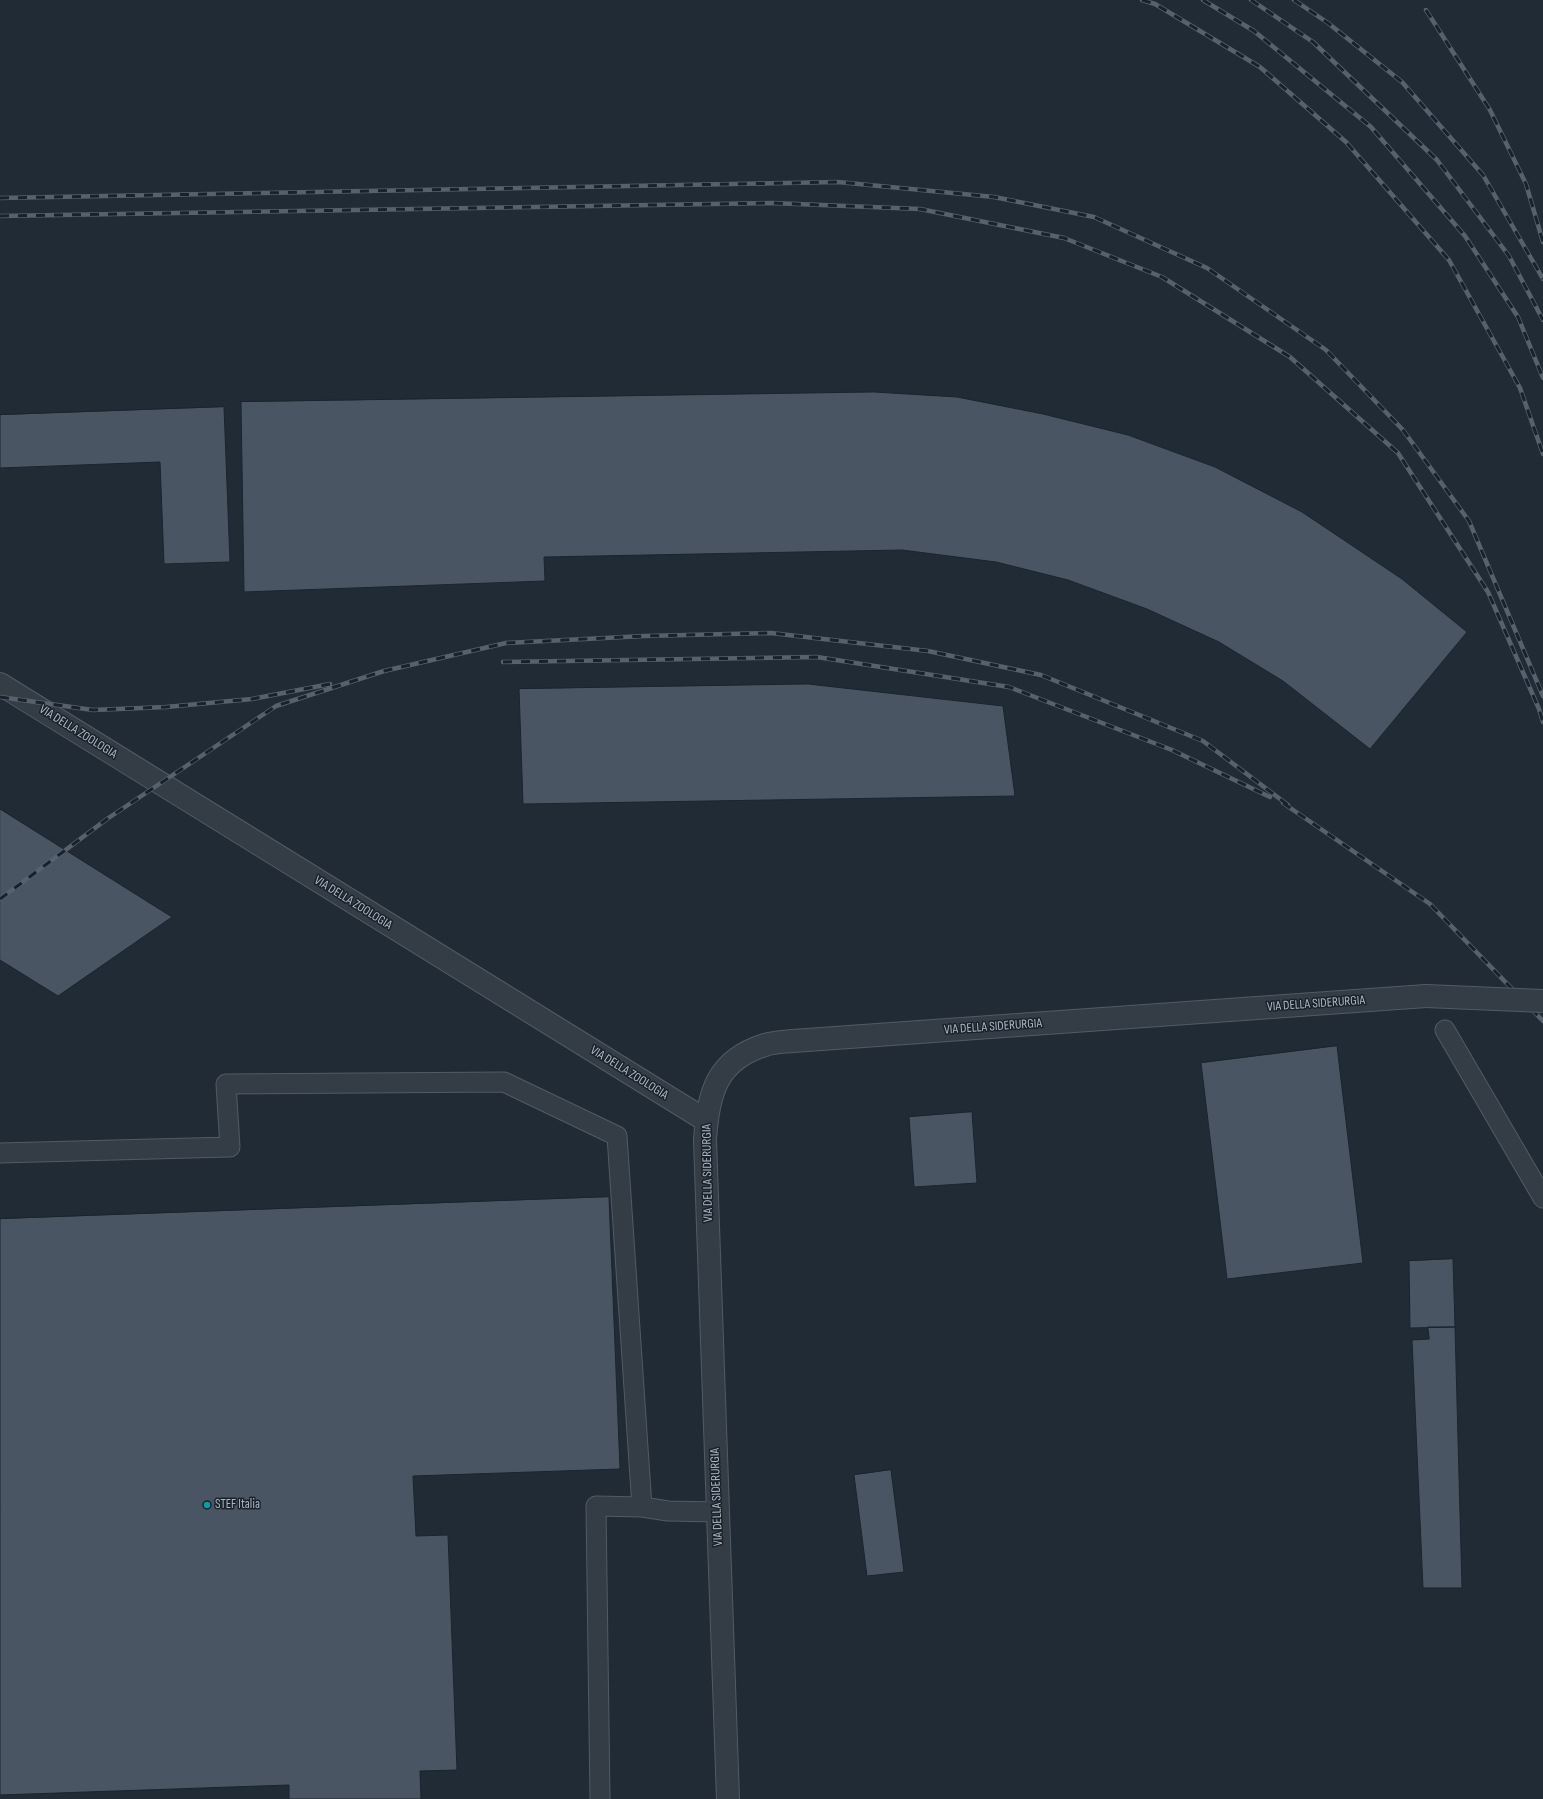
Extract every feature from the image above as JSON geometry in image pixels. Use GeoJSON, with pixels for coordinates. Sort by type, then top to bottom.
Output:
{"type":"FeatureCollection","features":[{"type":"Feature","properties":{"kind":"street","name":"VIA DELLA ZOOLOGIA"},"geometry":{"type":"LineString","coordinates":[[0,684],[707,1122]]}},
{"type":"Feature","properties":{"kind":"street","name":"VIA DELLA SIDERURGIA"},"geometry":{"type":"LineString","coordinates":[[728,1799],[706,1148],[707,1122],[712,1093],[726,1069],[746,1052],[766,1044],[792,1041],[1426,996],[1543,1002]]}},
{"type":"Feature","properties":{"kind":"lane"},"geometry":{"type":"LineString","coordinates":[[1445,1030],[1543,1198]]}},
{"type":"Feature","properties":{"kind":"lane"},"geometry":{"type":"LineString","coordinates":[[0,1153],[230,1147],[226,1084],[504,1082],[617,1136],[642,1507]]}},
{"type":"Feature","properties":{"kind":"lane"},"geometry":{"type":"LineString","coordinates":[[600,1799],[596,1506],[642,1507],[668,1511],[718,1512]]}},
{"type":"Feature","properties":{"kind":"building"},"geometry":{"type":"Polygon","coordinates":[[[874,392],[957,397],[1043,414],[1128,435],[1215,467],[1302,512],[1402,579],[1467,632],[1370,749],[1283,681],[1219,642],[1147,609],[1068,580],[996,562],[902,550],[544,557],[545,581],[244,592],[241,402],[874,392]]]}},
{"type":"Feature","properties":{"kind":"building"},"geometry":{"type":"Polygon","coordinates":[[[224,407],[230,562],[164,564],[160,462],[0,468],[0,415],[224,407]]]}},
{"type":"Feature","properties":{"kind":"building"},"geometry":{"type":"Polygon","coordinates":[[[808,684],[1003,706],[1015,796],[523,804],[519,689],[808,684]]]}},
{"type":"Feature","properties":{"kind":"building"},"geometry":{"type":"Polygon","coordinates":[[[0,809],[172,917],[58,996],[0,960],[0,809]]]}},
{"type":"Feature","properties":{"kind":"building"},"geometry":{"type":"Polygon","coordinates":[[[1337,1046],[1363,1263],[1227,1279],[1201,1063],[1337,1046]]]}},
{"type":"Feature","properties":{"kind":"building"},"geometry":{"type":"Polygon","coordinates":[[[972,1112],[977,1183],[914,1187],[909,1117],[972,1112]]]}},
{"type":"Feature","properties":{"kind":"building","name":"STEF Italia"},"geometry":{"type":"Polygon","coordinates":[[[609,1197],[620,1469],[413,1476],[416,1536],[448,1535],[457,1770],[420,1771],[421,1799],[289,1799],[289,1785],[0,1795],[0,1219],[609,1197]]]}},
{"type":"Feature","properties":{"kind":"building"},"geometry":{"type":"Polygon","coordinates":[[[1453,1259],[1455,1327],[1410,1328],[1409,1261],[1453,1259]]]}},
{"type":"Feature","properties":{"kind":"building"},"geometry":{"type":"Polygon","coordinates":[[[1428,1327],[1455,1327],[1462,1588],[1423,1588],[1412,1340],[1429,1339],[1428,1327]]]}},
{"type":"Feature","properties":{"kind":"building"},"geometry":{"type":"Polygon","coordinates":[[[891,1470],[904,1572],[867,1576],[854,1475],[891,1470]]]}},
{"type":"Feature","properties":{"kind":"railway"},"geometry":{"type":"LineString","coordinates":[[1142,0],[1155,4],[1260,67],[1346,142],[1449,260],[1520,388],[1543,454]]}},
{"type":"Feature","properties":{"kind":"railway"},"geometry":{"type":"LineString","coordinates":[[1203,0],[1254,31],[1371,127],[1465,236],[1518,317],[1543,378]]}},
{"type":"Feature","properties":{"kind":"railway"},"geometry":{"type":"LineString","coordinates":[[1251,0],[1313,42],[1437,160],[1509,256],[1543,320]]}},
{"type":"Feature","properties":{"kind":"railway"},"geometry":{"type":"LineString","coordinates":[[1294,0],[1328,23],[1402,82],[1483,175],[1543,279]]}},
{"type":"Feature","properties":{"kind":"railway"},"geometry":{"type":"LineString","coordinates":[[1426,10],[1490,110],[1526,184],[1543,242]]}},
{"type":"Feature","properties":{"kind":"railway"},"geometry":{"type":"LineString","coordinates":[[0,198],[838,182],[994,197],[1094,217],[1207,268],[1326,350],[1403,430],[1469,521],[1543,696]]}},
{"type":"Feature","properties":{"kind":"railway"},"geometry":{"type":"LineString","coordinates":[[0,216],[772,203],[920,209],[1064,238],[1162,277],[1290,357],[1398,453],[1488,592],[1539,709],[1543,722]]}},
{"type":"Feature","properties":{"kind":"railway"},"geometry":{"type":"LineString","coordinates":[[0,899],[107,819],[276,706],[384,671],[506,643],[644,636],[771,633],[928,651],[1041,675],[1203,741],[1288,805]]}},
{"type":"Feature","properties":{"kind":"railway"},"geometry":{"type":"LineString","coordinates":[[503,662],[817,657],[1009,687],[1172,750],[1270,797]]}},
{"type":"Feature","properties":{"kind":"railway"},"geometry":{"type":"LineString","coordinates":[[0,697],[93,710],[166,707],[252,699],[330,684]]}},
{"type":"Feature","properties":{"kind":"railway"},"geometry":{"type":"LineString","coordinates":[[1283,803],[1430,904],[1543,1021]]}},
{"type":"Feature","properties":{"kind":"place","name":"STEF Italia"},"geometry":{"type":"Point","coordinates":[207,1505]}}]}
